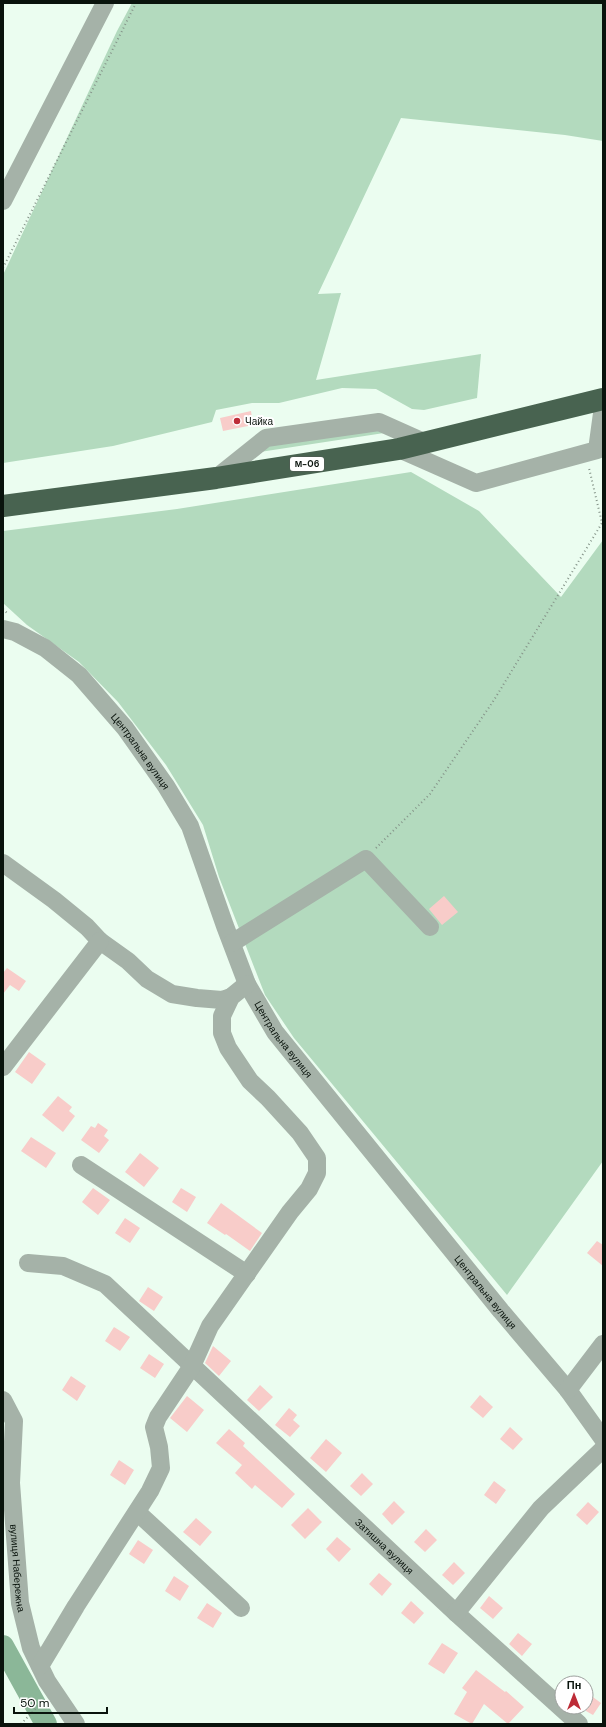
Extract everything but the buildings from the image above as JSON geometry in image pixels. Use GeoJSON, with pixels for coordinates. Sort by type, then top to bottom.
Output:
{"type":"FeatureCollection","features":[{"type":"Feature","properties":{"kind":"highway","name":"М-06"},"geometry":{"type":"LineString","coordinates":[[3,506],[216,478],[399,449],[603,399]]}},
{"type":"Feature","properties":{"kind":"street"},"geometry":{"type":"LineString","coordinates":[[3,201],[105,3]]}},
{"type":"Feature","properties":{"kind":"street"},"geometry":{"type":"LineString","coordinates":[[399,449],[476,483],[597,450],[603,406]]}},
{"type":"Feature","properties":{"kind":"street"},"geometry":{"type":"LineString","coordinates":[[216,478],[266,438],[379,422],[426,443]]}},
{"type":"Feature","properties":{"kind":"street","name":"Центральна вулиця"},"geometry":{"type":"LineString","coordinates":[[3,629],[15,632],[45,648],[79,675],[125,728],[166,786],[190,826],[247,984],[275,1032],[501,1311],[568,1390],[603,1439]]}},
{"type":"Feature","properties":{"kind":"street"},"geometry":{"type":"LineString","coordinates":[[232,943],[366,859],[430,927]]}},
{"type":"Feature","properties":{"kind":"street"},"geometry":{"type":"LineString","coordinates":[[3,863],[54,900],[87,927],[100,941],[128,961],[146,979],[172,994],[222,1000],[231,997],[247,984]]}},
{"type":"Feature","properties":{"kind":"street"},"geometry":{"type":"LineString","coordinates":[[3,1067],[100,941]]}},
{"type":"Feature","properties":{"kind":"street"},"geometry":{"type":"LineString","coordinates":[[40,1666],[76,1606],[150,1491],[161,1468],[159,1447],[154,1427],[158,1417],[192,1366],[210,1326],[309,1189],[317,1173],[317,1158],[300,1133],[250,1081],[228,1048],[222,1033],[222,1016],[231,997]]}},
{"type":"Feature","properties":{"kind":"street"},"geometry":{"type":"LineString","coordinates":[[81,1165],[247,1274]]}},
{"type":"Feature","properties":{"kind":"street","name":"Затишна вулиця"},"geometry":{"type":"LineString","coordinates":[[28,1263],[63,1266],[105,1284],[456,1613],[579,1724]]}},
{"type":"Feature","properties":{"kind":"street"},"geometry":{"type":"LineString","coordinates":[[568,1390],[603,1344]]}},
{"type":"Feature","properties":{"kind":"street","name":"вулиця Набережна"},"geometry":{"type":"LineString","coordinates":[[3,1400],[14,1421],[11,1483],[20,1603],[31,1648],[47,1681],[76,1724]]}},
{"type":"Feature","properties":{"kind":"street"},"geometry":{"type":"LineString","coordinates":[[456,1613],[541,1508],[603,1449]]}},
{"type":"Feature","properties":{"kind":"street"},"geometry":{"type":"LineString","coordinates":[[137,1512],[241,1608]]}},
{"type":"Feature","properties":{"kind":"path"},"geometry":{"type":"LineString","coordinates":[[3,268],[136,3]]}},
{"type":"Feature","properties":{"kind":"path"},"geometry":{"type":"LineString","coordinates":[[366,859],[430,794],[494,700],[602,523],[585,453]]}},
{"type":"Feature","properties":{"kind":"path"},"geometry":{"type":"LineString","coordinates":[[21,1724],[47,1696]]}},
{"type":"Feature","properties":{"kind":"green space"},"geometry":{"type":"Polygon","coordinates":[[[132,3],[603,3],[603,141],[565,135],[401,118],[318,294],[341,293],[316,380],[481,354],[477,398],[424,410],[412,409],[376,389],[342,388],[279,403],[252,403],[216,410],[212,422],[113,446],[3,463],[3,275],[117,31],[132,3]]]}},
{"type":"Feature","properties":{"kind":"green space"},"geometry":{"type":"Polygon","coordinates":[[[378,428],[384,433],[260,452],[265,444],[378,428]]]}},
{"type":"Feature","properties":{"kind":"green space"},"geometry":{"type":"Polygon","coordinates":[[[411,472],[479,511],[561,597],[603,540],[603,1161],[507,1295],[294,1038],[265,995],[219,877],[203,825],[166,765],[118,702],[79,662],[27,625],[3,603],[3,531],[177,509],[411,472]]]}},
{"type":"Feature","properties":{"kind":"waterway"},"geometry":{"type":"LineString","coordinates":[[3,1646],[46,1724]]}},
{"type":"Feature","properties":{"kind":"place","name":"Чайка"},"geometry":{"type":"Point","coordinates":[237,421]}}]}
